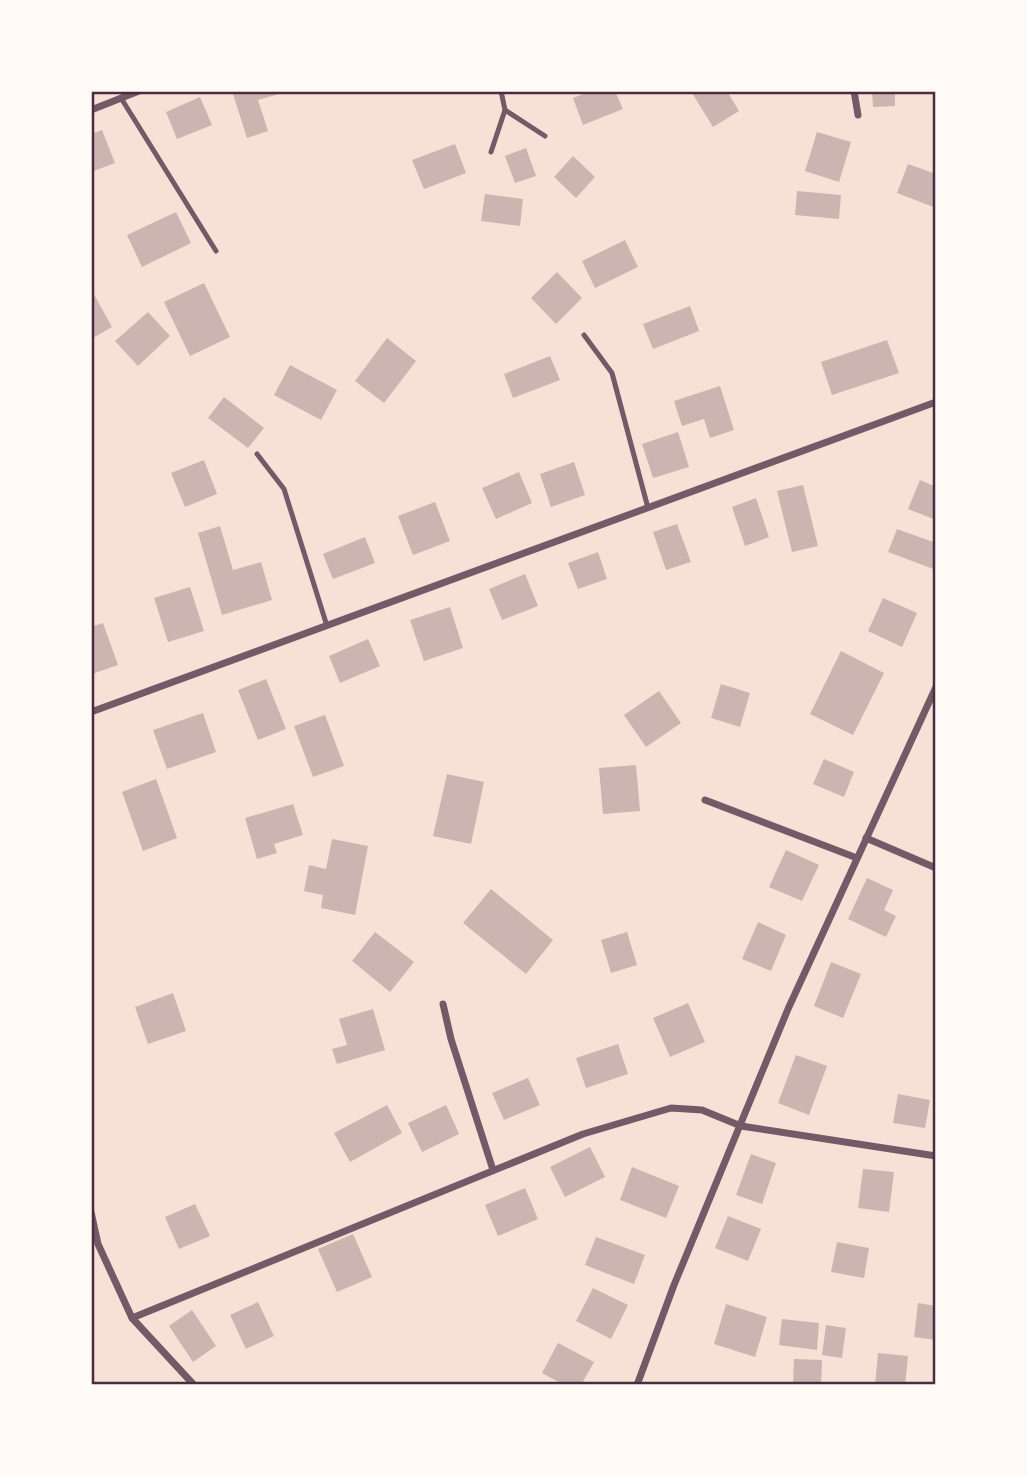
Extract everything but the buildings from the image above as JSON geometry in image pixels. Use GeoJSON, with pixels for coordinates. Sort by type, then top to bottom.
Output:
{"type":"FeatureCollection","features":[{"type":"Feature","properties":{"kind":"street"},"geometry":{"type":"LineString","coordinates":[[91,110],[139,91]]}},
{"type":"Feature","properties":{"kind":"street"},"geometry":{"type":"LineString","coordinates":[[854,91],[858,115]]}},
{"type":"Feature","properties":{"kind":"street"},"geometry":{"type":"LineString","coordinates":[[91,712],[936,402]]}},
{"type":"Feature","properties":{"kind":"street"},"geometry":{"type":"LineString","coordinates":[[637,1385],[674,1285],[788,1009],[936,687]]}},
{"type":"Feature","properties":{"kind":"street"},"geometry":{"type":"LineString","coordinates":[[705,800],[857,858]]}},
{"type":"Feature","properties":{"kind":"street"},"geometry":{"type":"LineString","coordinates":[[866,838],[936,868]]}},
{"type":"Feature","properties":{"kind":"street"},"geometry":{"type":"LineString","coordinates":[[443,1004],[451,1039],[493,1170]]}},
{"type":"Feature","properties":{"kind":"street"},"geometry":{"type":"LineString","coordinates":[[132,1318],[583,1134],[671,1108],[702,1110],[741,1126],[936,1156]]}},
{"type":"Feature","properties":{"kind":"street"},"geometry":{"type":"LineString","coordinates":[[91,1212],[98,1244],[132,1318],[194,1385]]}},
{"type":"Feature","properties":{"kind":"lane"},"geometry":{"type":"LineString","coordinates":[[491,152],[505,110],[501,91]]}},
{"type":"Feature","properties":{"kind":"lane"},"geometry":{"type":"LineString","coordinates":[[121,98],[216,251]]}},
{"type":"Feature","properties":{"kind":"lane"},"geometry":{"type":"LineString","coordinates":[[505,110],[545,136]]}},
{"type":"Feature","properties":{"kind":"lane"},"geometry":{"type":"LineString","coordinates":[[584,335],[612,373],[648,508]]}},
{"type":"Feature","properties":{"kind":"lane"},"geometry":{"type":"LineString","coordinates":[[257,454],[284,489],[327,626]]}}]}
